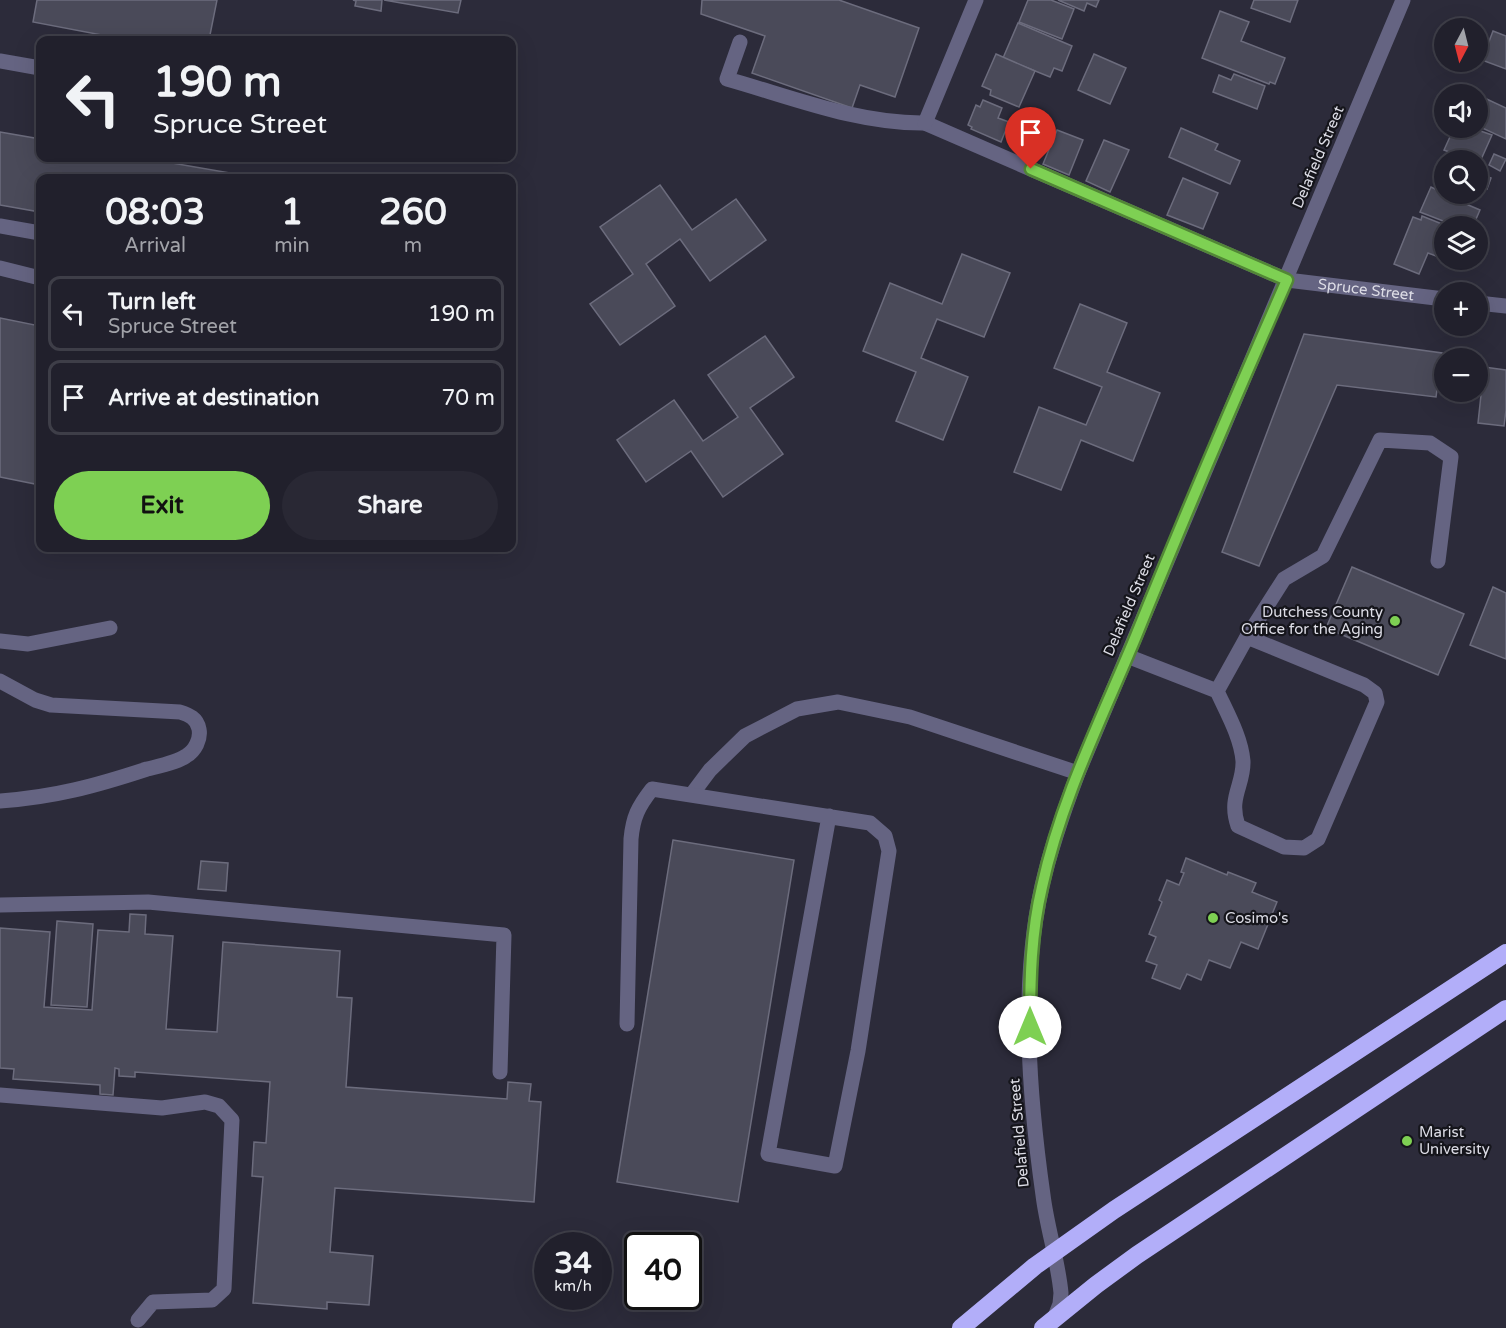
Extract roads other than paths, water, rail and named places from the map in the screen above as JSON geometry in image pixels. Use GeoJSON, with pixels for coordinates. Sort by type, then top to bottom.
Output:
{"type":"FeatureCollection","features":[{"type":"Feature","properties":{"kind":"highway"},"geometry":{"type":"LineString","coordinates":[[961,1328],[1053,1253],[1153,1184],[1506,953]]}},
{"type":"Feature","properties":{"kind":"highway"},"geometry":{"type":"LineString","coordinates":[[1048,1324],[1137,1255],[1506,1009]]}},
{"type":"Feature","properties":{"kind":"street"},"geometry":{"type":"LineString","coordinates":[[740,42],[727,79],[843,112],[896,123],[925,123],[976,0]]}},
{"type":"Feature","properties":{"kind":"street","name":"Delafield Street"},"geometry":{"type":"LineString","coordinates":[[1048,1324],[1060,1304],[1061,1293],[1042,1192],[1030,1041],[1030,972],[1034,928],[1051,849],[1078,773],[1403,0]]}},
{"type":"Feature","properties":{"kind":"street"},"geometry":{"type":"LineString","coordinates":[[0,61],[36,67]]}},
{"type":"Feature","properties":{"kind":"street","name":"Spruce Street"},"geometry":{"type":"LineString","coordinates":[[925,123],[1287,280],[1434,298]]}},
{"type":"Feature","properties":{"kind":"street"},"geometry":{"type":"LineString","coordinates":[[0,226],[36,232]]}},
{"type":"Feature","properties":{"kind":"street"},"geometry":{"type":"LineString","coordinates":[[0,268],[36,277]]}},
{"type":"Feature","properties":{"kind":"street"},"geometry":{"type":"LineString","coordinates":[[1488,304],[1506,306]]}},
{"type":"Feature","properties":{"kind":"street"},"geometry":{"type":"LineString","coordinates":[[1217,691],[1247,637],[1284,579],[1323,556],[1380,440],[1430,443],[1450,457],[1438,561]]}},
{"type":"Feature","properties":{"kind":"street"},"geometry":{"type":"LineString","coordinates":[[0,641],[28,644],[110,628]]}},
{"type":"Feature","properties":{"kind":"street"},"geometry":{"type":"LineString","coordinates":[[1127,656],[1217,691],[1232,723],[1243,763],[1234,813],[1238,826],[1284,848],[1304,848],[1318,839],[1377,702],[1375,693],[1364,685],[1247,637]]}},
{"type":"Feature","properties":{"kind":"street"},"geometry":{"type":"LineString","coordinates":[[0,681],[35,700],[51,705],[180,712],[190,715],[197,722],[200,731],[198,741],[185,758],[89,788],[40,798],[0,801]]}},
{"type":"Feature","properties":{"kind":"street"},"geometry":{"type":"LineString","coordinates":[[692,794],[710,770],[745,736],[797,709],[838,702],[910,717],[1078,773]]}},
{"type":"Feature","properties":{"kind":"street"},"geometry":{"type":"LineString","coordinates":[[627,1024],[633,824],[639,806],[652,789],[692,794],[829,816],[870,823],[885,836],[889,851],[858,1051],[836,1166],[768,1154],[829,816]]}},
{"type":"Feature","properties":{"kind":"street"},"geometry":{"type":"LineString","coordinates":[[0,905],[148,902],[504,935],[500,1072]]}},
{"type":"Feature","properties":{"kind":"street"},"geometry":{"type":"LineString","coordinates":[[0,1095],[162,1108],[205,1102],[219,1106],[231,1120],[224,1289],[212,1300],[153,1302],[138,1320]]}},
{"type":"Feature","properties":{"kind":"place","name":"Dutchess County Office for the Aging"},"geometry":{"type":"Point","coordinates":[1395,621]}},
{"type":"Feature","properties":{"kind":"place","name":"Cosimo's"},"geometry":{"type":"Point","coordinates":[1213,918]}},
{"type":"Feature","properties":{"kind":"place","name":"Marist University"},"geometry":{"type":"Point","coordinates":[1407,1141]}}]}
